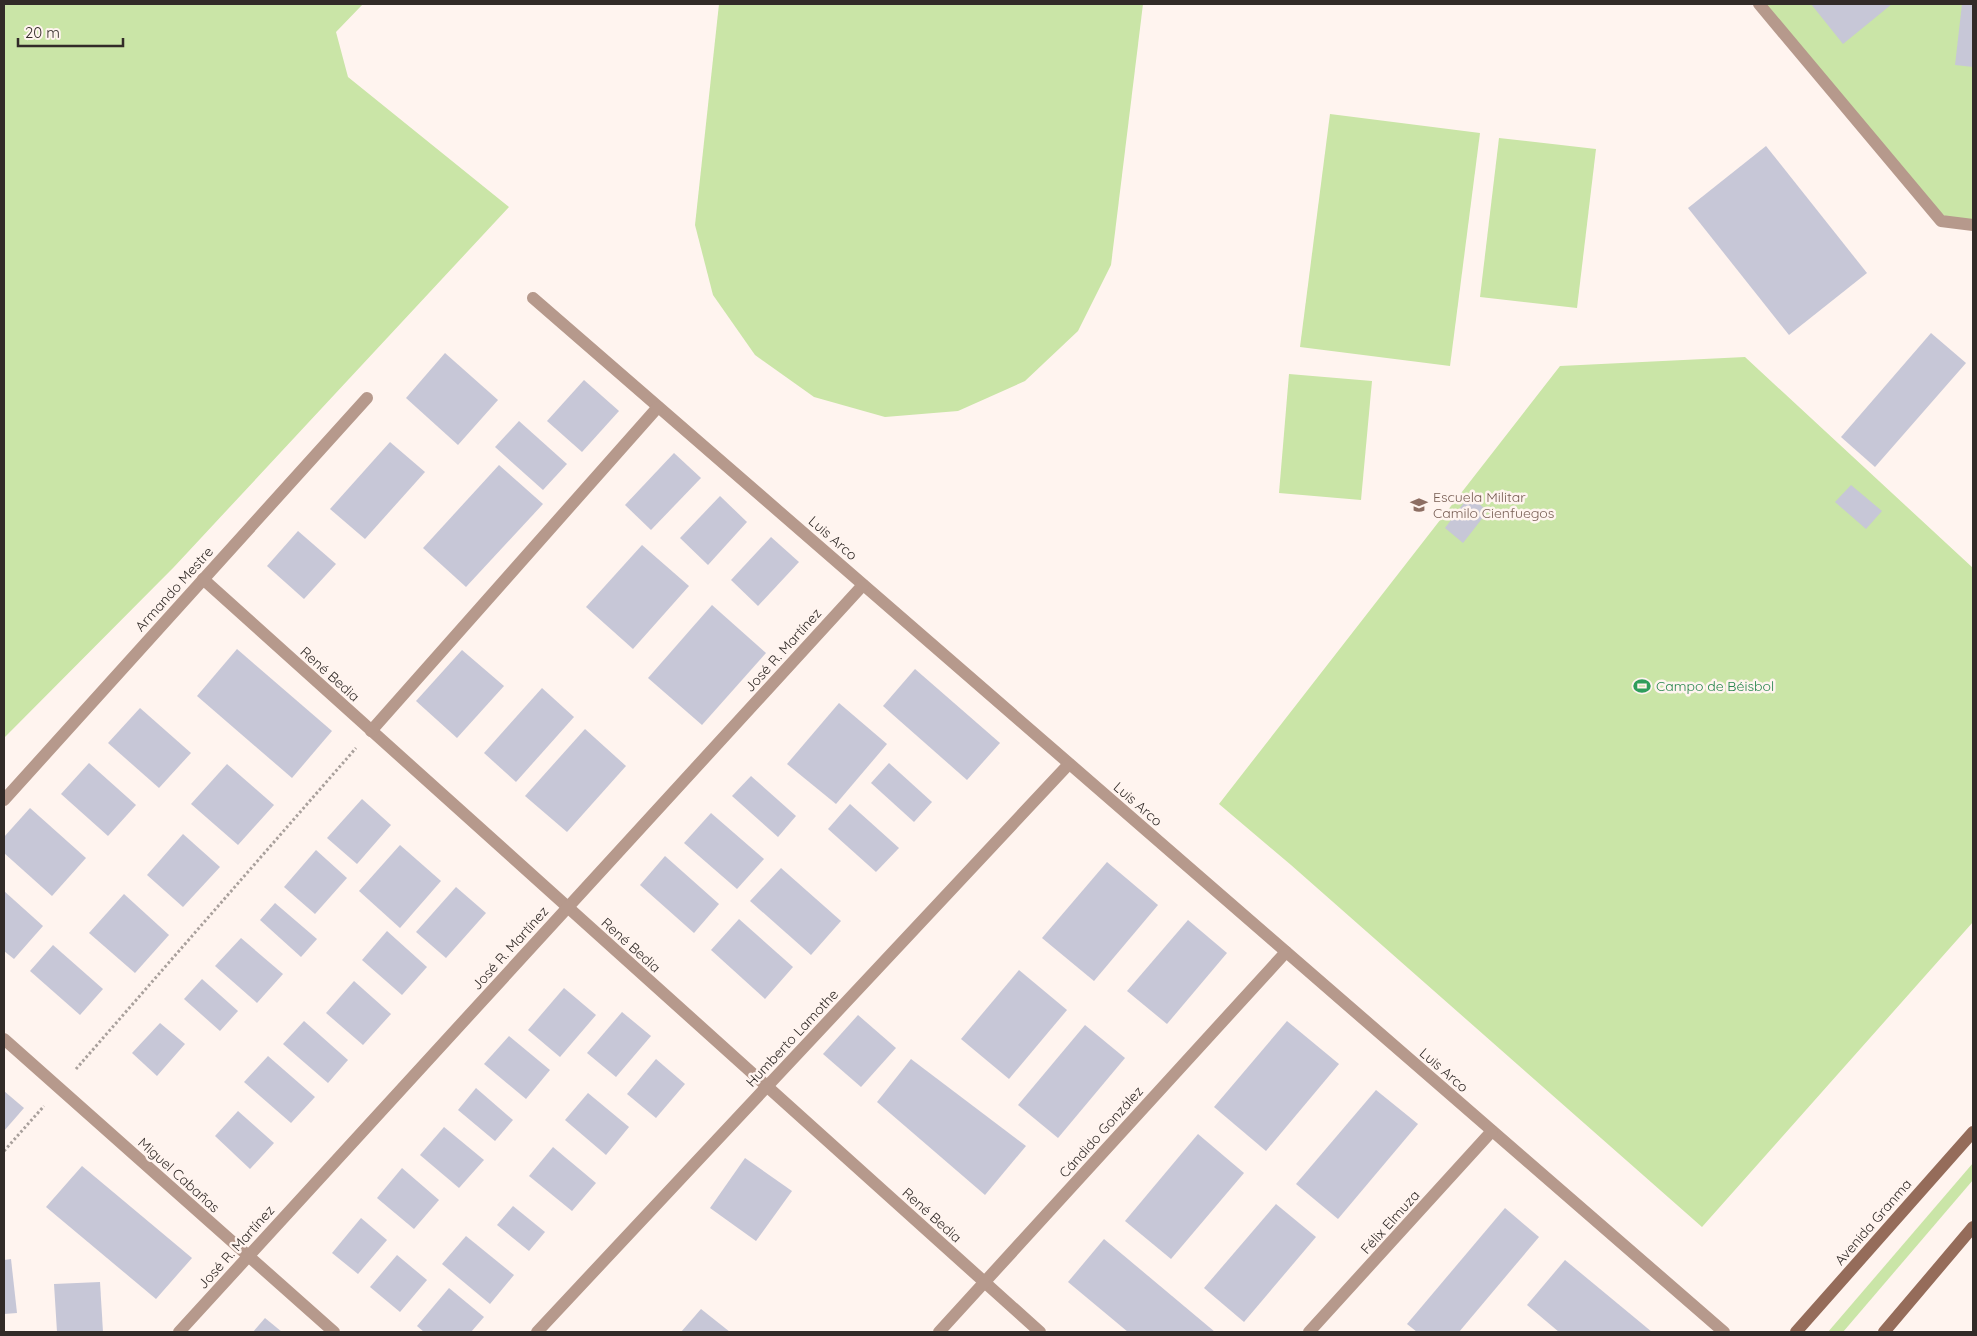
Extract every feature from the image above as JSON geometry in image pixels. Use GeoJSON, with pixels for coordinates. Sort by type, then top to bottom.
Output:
{"type":"FeatureCollection","features":[{"type":"Feature","properties":{"kind":"main road","name":"Avenida Granma"},"geometry":{"type":"LineString","coordinates":[[1796,1332],[1973,1132]]}},
{"type":"Feature","properties":{"kind":"main road"},"geometry":{"type":"LineString","coordinates":[[1884,1332],[1973,1228]]}},
{"type":"Feature","properties":{"kind":"street"},"geometry":{"type":"LineString","coordinates":[[1759,4],[1941,221],[1973,225]]}},
{"type":"Feature","properties":{"kind":"street","name":"Luis Arco"},"geometry":{"type":"LineString","coordinates":[[533,298],[1724,1332]]}},
{"type":"Feature","properties":{"kind":"street","name":"Armando Mestre"},"geometry":{"type":"LineString","coordinates":[[4,800],[367,398]]}},
{"type":"Feature","properties":{"kind":"street"},"geometry":{"type":"LineString","coordinates":[[372,731],[658,407]]}},
{"type":"Feature","properties":{"kind":"street","name":"René Bedia"},"geometry":{"type":"LineString","coordinates":[[203,580],[1040,1332]]}},
{"type":"Feature","properties":{"kind":"street","name":"José R. Martínez"},"geometry":{"type":"LineString","coordinates":[[179,1332],[863,585]]}},
{"type":"Feature","properties":{"kind":"street","name":"Humberto Lamothe"},"geometry":{"type":"LineString","coordinates":[[537,1332],[1069,764]]}},
{"type":"Feature","properties":{"kind":"street","name":"Cándido González"},"geometry":{"type":"LineString","coordinates":[[939,1332],[1286,952]]}},
{"type":"Feature","properties":{"kind":"street","name":"Miguel Cabañas"},"geometry":{"type":"LineString","coordinates":[[4,1039],[334,1332]]}},
{"type":"Feature","properties":{"kind":"street","name":"Félix Elmuza"},"geometry":{"type":"LineString","coordinates":[[1309,1332],[1492,1131]]}},
{"type":"Feature","properties":{"kind":"path"},"geometry":{"type":"LineString","coordinates":[[4,1151],[372,731]]}},
{"type":"Feature","properties":{"kind":"green space"},"geometry":{"type":"Polygon","coordinates":[[[4,4],[363,4],[336,32],[348,77],[509,207],[174,567],[4,738],[4,4]]]}},
{"type":"Feature","properties":{"kind":"green space"},"geometry":{"type":"Polygon","coordinates":[[[719,4],[1143,4],[1111,265],[1078,331],[1025,381],[958,411],[885,417],[814,397],[755,355],[713,295],[695,225],[719,4]]]}},
{"type":"Feature","properties":{"kind":"green space"},"geometry":{"type":"Polygon","coordinates":[[[1759,4],[1973,4],[1973,225],[1941,221],[1759,4]]]}},
{"type":"Feature","properties":{"kind":"green space"},"geometry":{"type":"Polygon","coordinates":[[[1330,114],[1480,133],[1450,366],[1300,347],[1330,114]]]}},
{"type":"Feature","properties":{"kind":"green space"},"geometry":{"type":"Polygon","coordinates":[[[1499,138],[1596,149],[1577,308],[1480,297],[1499,138]]]}},
{"type":"Feature","properties":{"kind":"green space","name":"Campo de Béisbol"},"geometry":{"type":"Polygon","coordinates":[[[1745,357],[1973,568],[1973,922],[1702,1227],[1291,865],[1219,804],[1560,366],[1745,357]]]}},
{"type":"Feature","properties":{"kind":"green space"},"geometry":{"type":"Polygon","coordinates":[[[1289,374],[1372,381],[1361,500],[1279,493],[1289,374]]]}},
{"type":"Feature","properties":{"kind":"green space"},"geometry":{"type":"Polygon","coordinates":[[[1973,1163],[1973,1180],[1843,1332],[1828,1332],[1973,1163]]]}},
{"type":"Feature","properties":{"kind":"building"},"geometry":{"type":"Polygon","coordinates":[[[1811,4],[1892,4],[1843,44],[1811,4]]]}},
{"type":"Feature","properties":{"kind":"building"},"geometry":{"type":"Polygon","coordinates":[[[1962,4],[1973,4],[1973,67],[1955,65],[1962,4]]]}},
{"type":"Feature","properties":{"kind":"building"},"geometry":{"type":"Polygon","coordinates":[[[1766,146],[1867,273],[1789,335],[1688,208],[1766,146]]]}},
{"type":"Feature","properties":{"kind":"building"},"geometry":{"type":"Polygon","coordinates":[[[1931,333],[1966,363],[1875,467],[1841,437],[1931,333]]]}},
{"type":"Feature","properties":{"kind":"building"},"geometry":{"type":"Polygon","coordinates":[[[445,353],[498,400],[458,445],[406,398],[445,353]]]}},
{"type":"Feature","properties":{"kind":"building"},"geometry":{"type":"Polygon","coordinates":[[[584,380],[619,411],[582,452],[547,421],[584,380]]]}},
{"type":"Feature","properties":{"kind":"building"},"geometry":{"type":"Polygon","coordinates":[[[519,421],[567,464],[543,490],[495,447],[519,421]]]}},
{"type":"Feature","properties":{"kind":"building"},"geometry":{"type":"Polygon","coordinates":[[[390,442],[425,472],[365,539],[330,509],[390,442]]]}},
{"type":"Feature","properties":{"kind":"building"},"geometry":{"type":"Polygon","coordinates":[[[674,453],[701,478],[651,530],[625,505],[674,453]]]}},
{"type":"Feature","properties":{"kind":"building"},"geometry":{"type":"Polygon","coordinates":[[[499,465],[543,504],[466,587],[423,548],[499,465]]]}},
{"type":"Feature","properties":{"kind":"building"},"geometry":{"type":"Polygon","coordinates":[[[1851,485],[1882,511],[1866,529],[1835,502],[1851,485]]]}},
{"type":"Feature","properties":{"kind":"building"},"geometry":{"type":"Polygon","coordinates":[[[720,496],[747,522],[708,565],[680,538],[720,496]]]}},
{"type":"Feature","properties":{"kind":"building"},"geometry":{"type":"Polygon","coordinates":[[[1469,496],[1488,511],[1463,543],[1445,528],[1469,496]]]}},
{"type":"Feature","properties":{"kind":"building"},"geometry":{"type":"Polygon","coordinates":[[[298,531],[336,564],[304,599],[267,566],[298,531]]]}},
{"type":"Feature","properties":{"kind":"building"},"geometry":{"type":"Polygon","coordinates":[[[771,537],[799,562],[758,606],[731,580],[771,537]]]}},
{"type":"Feature","properties":{"kind":"building"},"geometry":{"type":"Polygon","coordinates":[[[642,545],[689,586],[633,649],[586,607],[642,545]]]}},
{"type":"Feature","properties":{"kind":"building"},"geometry":{"type":"Polygon","coordinates":[[[712,605],[766,653],[702,725],[648,678],[712,605]]]}},
{"type":"Feature","properties":{"kind":"building"},"geometry":{"type":"Polygon","coordinates":[[[237,649],[332,731],[292,778],[197,696],[237,649]]]}},
{"type":"Feature","properties":{"kind":"building"},"geometry":{"type":"Polygon","coordinates":[[[462,650],[504,686],[457,738],[416,701],[462,650]]]}},
{"type":"Feature","properties":{"kind":"building"},"geometry":{"type":"Polygon","coordinates":[[[915,669],[1000,743],[967,780],[883,706],[915,669]]]}},
{"type":"Feature","properties":{"kind":"building"},"geometry":{"type":"Polygon","coordinates":[[[542,688],[574,717],[516,782],[484,753],[542,688]]]}},
{"type":"Feature","properties":{"kind":"building"},"geometry":{"type":"Polygon","coordinates":[[[839,703],[887,744],[836,804],[787,764],[839,703]]]}},
{"type":"Feature","properties":{"kind":"building"},"geometry":{"type":"Polygon","coordinates":[[[140,708],[191,753],[159,788],[108,743],[140,708]]]}},
{"type":"Feature","properties":{"kind":"building"},"geometry":{"type":"Polygon","coordinates":[[[585,729],[626,766],[567,832],[525,796],[585,729]]]}},
{"type":"Feature","properties":{"kind":"building"},"geometry":{"type":"Polygon","coordinates":[[[89,763],[136,805],[108,836],[61,794],[89,763]]]}},
{"type":"Feature","properties":{"kind":"building"},"geometry":{"type":"Polygon","coordinates":[[[889,763],[932,802],[914,822],[871,783],[889,763]]]}},
{"type":"Feature","properties":{"kind":"building"},"geometry":{"type":"Polygon","coordinates":[[[227,764],[274,805],[238,845],[191,804],[227,764]]]}},
{"type":"Feature","properties":{"kind":"building"},"geometry":{"type":"Polygon","coordinates":[[[751,776],[796,816],[778,837],[732,796],[751,776]]]}},
{"type":"Feature","properties":{"kind":"building"},"geometry":{"type":"Polygon","coordinates":[[[362,799],[391,825],[357,864],[327,838],[362,799]]]}},
{"type":"Feature","properties":{"kind":"building"},"geometry":{"type":"Polygon","coordinates":[[[850,804],[899,848],[876,872],[828,829],[850,804]]]}},
{"type":"Feature","properties":{"kind":"building"},"geometry":{"type":"Polygon","coordinates":[[[30,808],[86,858],[52,896],[4,853],[4,837],[30,808]]]}},
{"type":"Feature","properties":{"kind":"building"},"geometry":{"type":"Polygon","coordinates":[[[711,813],[764,859],[737,889],[684,843],[711,813]]]}},
{"type":"Feature","properties":{"kind":"building"},"geometry":{"type":"Polygon","coordinates":[[[183,834],[220,867],[183,907],[147,875],[183,834]]]}},
{"type":"Feature","properties":{"kind":"building"},"geometry":{"type":"Polygon","coordinates":[[[400,845],[441,881],[400,928],[359,891],[400,845]]]}},
{"type":"Feature","properties":{"kind":"building"},"geometry":{"type":"Polygon","coordinates":[[[316,850],[347,878],[315,914],[284,887],[316,850]]]}},
{"type":"Feature","properties":{"kind":"building"},"geometry":{"type":"Polygon","coordinates":[[[665,856],[719,904],[694,933],[640,885],[665,856]]]}},
{"type":"Feature","properties":{"kind":"building"},"geometry":{"type":"Polygon","coordinates":[[[1107,862],[1158,905],[1094,981],[1042,938],[1107,862]]]}},
{"type":"Feature","properties":{"kind":"building"},"geometry":{"type":"Polygon","coordinates":[[[781,868],[841,921],[811,955],[750,901],[781,868]]]}},
{"type":"Feature","properties":{"kind":"building"},"geometry":{"type":"Polygon","coordinates":[[[456,887],[486,913],[446,958],[416,932],[456,887]]]}},
{"type":"Feature","properties":{"kind":"building"},"geometry":{"type":"Polygon","coordinates":[[[4,891],[43,926],[14,959],[4,951],[4,891]]]}},
{"type":"Feature","properties":{"kind":"building"},"geometry":{"type":"Polygon","coordinates":[[[124,894],[169,935],[135,973],[89,933],[124,894]]]}},
{"type":"Feature","properties":{"kind":"building"},"geometry":{"type":"Polygon","coordinates":[[[275,903],[317,939],[301,957],[260,920],[275,903]]]}},
{"type":"Feature","properties":{"kind":"building"},"geometry":{"type":"Polygon","coordinates":[[[739,919],[793,967],[765,999],[711,950],[739,919]]]}},
{"type":"Feature","properties":{"kind":"building"},"geometry":{"type":"Polygon","coordinates":[[[1188,920],[1227,953],[1167,1024],[1127,991],[1188,920]]]}},
{"type":"Feature","properties":{"kind":"building"},"geometry":{"type":"Polygon","coordinates":[[[387,931],[427,967],[402,995],[362,960],[387,931]]]}},
{"type":"Feature","properties":{"kind":"building"},"geometry":{"type":"Polygon","coordinates":[[[241,938],[283,974],[257,1003],[215,966],[241,938]]]}},
{"type":"Feature","properties":{"kind":"building"},"geometry":{"type":"Polygon","coordinates":[[[53,945],[103,989],[80,1015],[30,971],[53,945]]]}},
{"type":"Feature","properties":{"kind":"building"},"geometry":{"type":"Polygon","coordinates":[[[1019,970],[1067,1010],[1009,1079],[961,1039],[1019,970]]]}},
{"type":"Feature","properties":{"kind":"building"},"geometry":{"type":"Polygon","coordinates":[[[202,979],[238,1011],[220,1031],[184,999],[202,979]]]}},
{"type":"Feature","properties":{"kind":"building"},"geometry":{"type":"Polygon","coordinates":[[[354,981],[391,1014],[363,1045],[326,1013],[354,981]]]}},
{"type":"Feature","properties":{"kind":"building"},"geometry":{"type":"Polygon","coordinates":[[[564,988],[596,1015],[560,1057],[528,1030],[564,988]]]}},
{"type":"Feature","properties":{"kind":"building"},"geometry":{"type":"Polygon","coordinates":[[[622,1012],[651,1036],[616,1077],[587,1053],[622,1012]]]}},
{"type":"Feature","properties":{"kind":"building"},"geometry":{"type":"Polygon","coordinates":[[[858,1015],[896,1048],[861,1087],[823,1054],[858,1015]]]}},
{"type":"Feature","properties":{"kind":"building"},"geometry":{"type":"Polygon","coordinates":[[[304,1021],[348,1060],[328,1083],[283,1044],[304,1021]]]}},
{"type":"Feature","properties":{"kind":"building"},"geometry":{"type":"Polygon","coordinates":[[[1287,1021],[1339,1064],[1266,1151],[1214,1107],[1287,1021]]]}},
{"type":"Feature","properties":{"kind":"building"},"geometry":{"type":"Polygon","coordinates":[[[160,1023],[185,1044],[157,1076],[132,1053],[160,1023]]]}},
{"type":"Feature","properties":{"kind":"building"},"geometry":{"type":"Polygon","coordinates":[[[1085,1025],[1125,1058],[1058,1138],[1018,1105],[1085,1025]]]}},
{"type":"Feature","properties":{"kind":"building"},"geometry":{"type":"Polygon","coordinates":[[[509,1036],[550,1070],[526,1099],[484,1064],[509,1036]]]}},
{"type":"Feature","properties":{"kind":"building"},"geometry":{"type":"Polygon","coordinates":[[[268,1056],[315,1097],[291,1123],[244,1082],[268,1056]]]}},
{"type":"Feature","properties":{"kind":"building"},"geometry":{"type":"Polygon","coordinates":[[[656,1059],[685,1084],[656,1118],[627,1094],[656,1059]]]}},
{"type":"Feature","properties":{"kind":"building"},"geometry":{"type":"Polygon","coordinates":[[[911,1059],[1026,1146],[985,1195],[877,1102],[911,1059]]]}},
{"type":"Feature","properties":{"kind":"building"},"geometry":{"type":"Polygon","coordinates":[[[476,1088],[513,1120],[495,1141],[458,1110],[476,1088]]]}},
{"type":"Feature","properties":{"kind":"building"},"geometry":{"type":"Polygon","coordinates":[[[1376,1090],[1418,1124],[1338,1219],[1296,1184],[1376,1090]]]}},
{"type":"Feature","properties":{"kind":"building"},"geometry":{"type":"Polygon","coordinates":[[[4,1091],[24,1108],[4,1131],[4,1091]]]}},
{"type":"Feature","properties":{"kind":"building"},"geometry":{"type":"Polygon","coordinates":[[[588,1093],[629,1127],[606,1155],[565,1120],[588,1093]]]}},
{"type":"Feature","properties":{"kind":"building"},"geometry":{"type":"Polygon","coordinates":[[[238,1111],[274,1143],[250,1169],[215,1136],[238,1111]]]}},
{"type":"Feature","properties":{"kind":"building"},"geometry":{"type":"Polygon","coordinates":[[[444,1127],[484,1160],[459,1188],[420,1155],[444,1127]]]}},
{"type":"Feature","properties":{"kind":"building"},"geometry":{"type":"Polygon","coordinates":[[[1198,1134],[1244,1173],[1171,1259],[1125,1221],[1198,1134]]]}},
{"type":"Feature","properties":{"kind":"building"},"geometry":{"type":"Polygon","coordinates":[[[553,1147],[596,1183],[572,1211],[529,1176],[553,1147]]]}},
{"type":"Feature","properties":{"kind":"building"},"geometry":{"type":"Polygon","coordinates":[[[745,1158],[792,1191],[756,1241],[710,1208],[745,1158]]]}},
{"type":"Feature","properties":{"kind":"building"},"geometry":{"type":"Polygon","coordinates":[[[82,1166],[192,1258],[156,1299],[46,1207],[82,1166]]]}},
{"type":"Feature","properties":{"kind":"building"},"geometry":{"type":"Polygon","coordinates":[[[402,1168],[439,1200],[414,1229],[377,1198],[402,1168]]]}},
{"type":"Feature","properties":{"kind":"building"},"geometry":{"type":"Polygon","coordinates":[[[1276,1204],[1316,1237],[1244,1322],[1204,1288],[1276,1204]]]}},
{"type":"Feature","properties":{"kind":"building"},"geometry":{"type":"Polygon","coordinates":[[[513,1206],[545,1232],[529,1251],[497,1225],[513,1206]]]}},
{"type":"Feature","properties":{"kind":"building"},"geometry":{"type":"Polygon","coordinates":[[[1505,1208],[1539,1237],[1459,1332],[1417,1332],[1407,1324],[1505,1208]]]}},
{"type":"Feature","properties":{"kind":"building"},"geometry":{"type":"Polygon","coordinates":[[[361,1218],[387,1240],[358,1274],[332,1253],[361,1218]]]}},
{"type":"Feature","properties":{"kind":"building"},"geometry":{"type":"Polygon","coordinates":[[[466,1236],[514,1275],[490,1304],[442,1264],[466,1236]]]}},
{"type":"Feature","properties":{"kind":"building"},"geometry":{"type":"Polygon","coordinates":[[[1104,1239],[1215,1332],[1128,1332],[1068,1282],[1104,1239]]]}},
{"type":"Feature","properties":{"kind":"building"},"geometry":{"type":"Polygon","coordinates":[[[397,1255],[427,1280],[400,1312],[370,1287],[397,1255]]]}},
{"type":"Feature","properties":{"kind":"building"},"geometry":{"type":"Polygon","coordinates":[[[11,1259],[17,1313],[4,1314],[4,1260],[11,1259]]]}},
{"type":"Feature","properties":{"kind":"building"},"geometry":{"type":"Polygon","coordinates":[[[1565,1260],[1652,1332],[1559,1332],[1527,1305],[1565,1260]]]}},
{"type":"Feature","properties":{"kind":"building"},"geometry":{"type":"Polygon","coordinates":[[[100,1282],[103,1332],[57,1332],[54,1284],[100,1282]]]}},
{"type":"Feature","properties":{"kind":"building"},"geometry":{"type":"Polygon","coordinates":[[[449,1288],[484,1317],[471,1332],[424,1332],[417,1326],[449,1288]]]}},
{"type":"Feature","properties":{"kind":"building"},"geometry":{"type":"Polygon","coordinates":[[[701,1309],[730,1332],[681,1332],[701,1309]]]}},
{"type":"Feature","properties":{"kind":"building"},"geometry":{"type":"Polygon","coordinates":[[[265,1318],[282,1332],[253,1332],[265,1318]]]}},
{"type":"Feature","properties":{"kind":"place","name":"Escuela Militar Camilo Cienfuegos"},"geometry":{"type":"Point","coordinates":[1419,505]}},
{"type":"Feature","properties":{"kind":"place","name":"Campo de Béisbol"},"geometry":{"type":"Point","coordinates":[1642,686]}}]}
